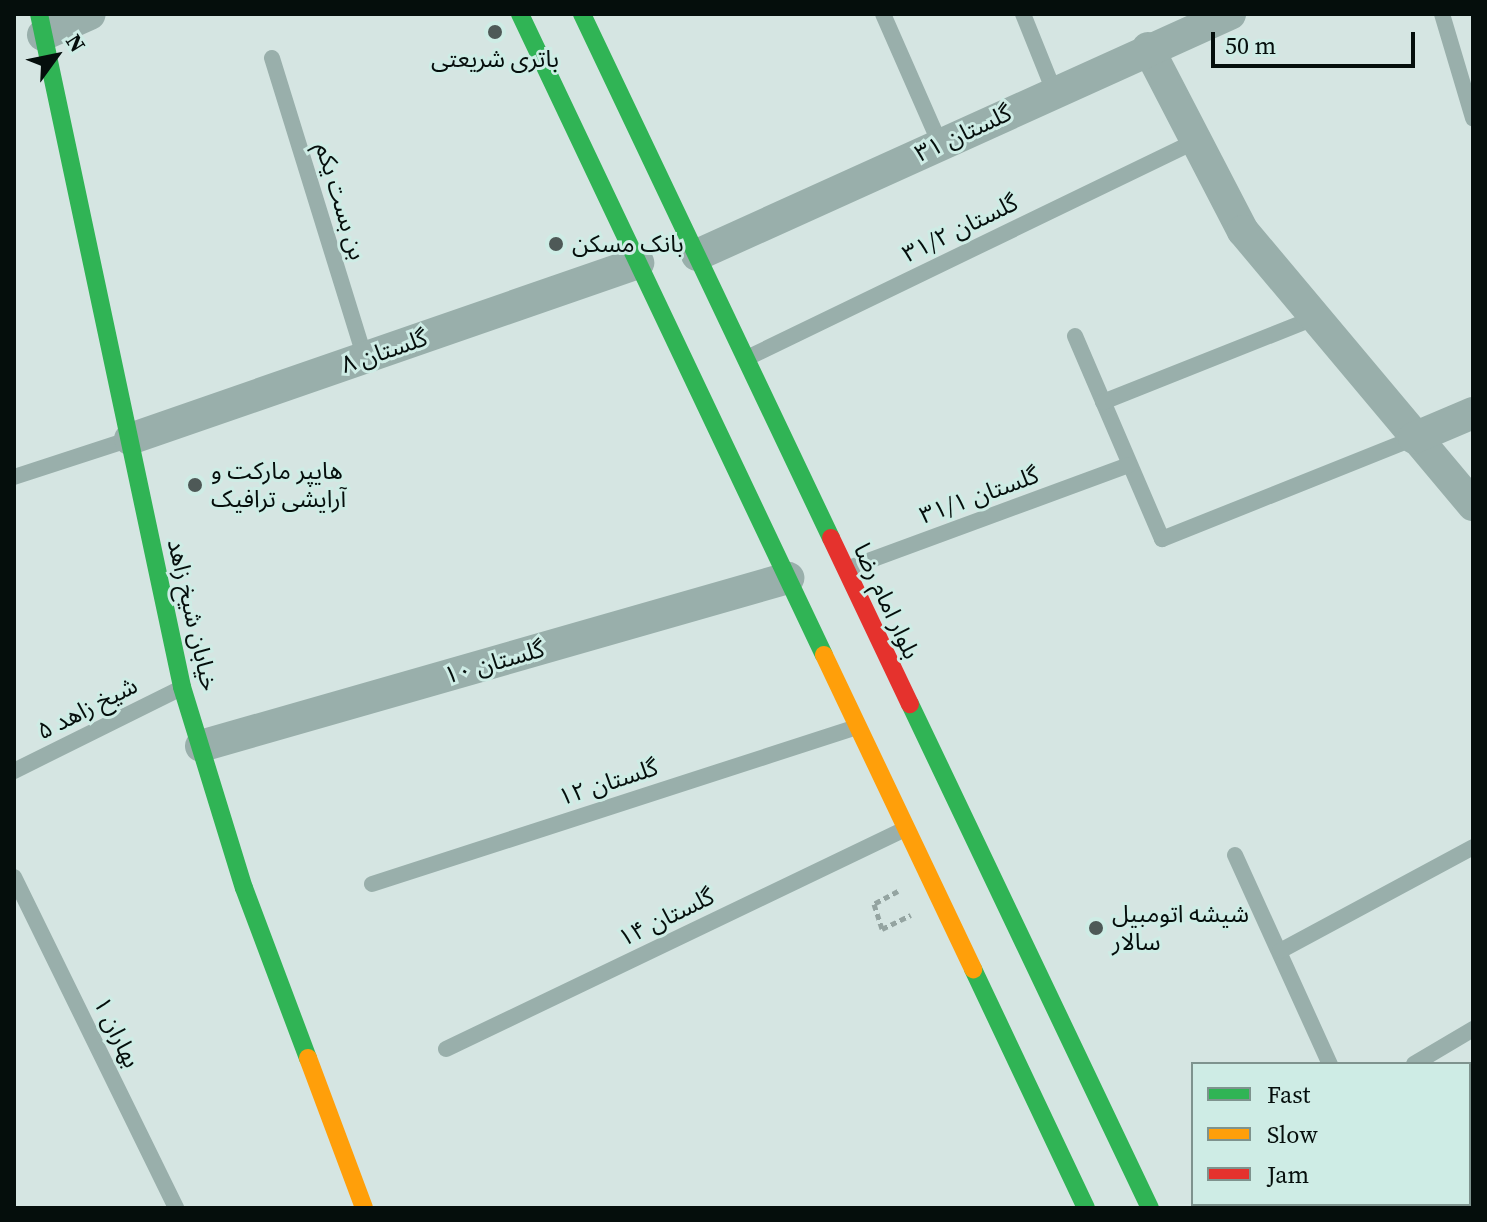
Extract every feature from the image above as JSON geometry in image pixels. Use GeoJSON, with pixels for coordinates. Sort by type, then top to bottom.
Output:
{"type":"FeatureCollection","features":[{"type":"Feature","properties":{"kind":"main road"},"geometry":{"type":"LineString","coordinates":[[520,14],[1086,1208]]}},
{"type":"Feature","properties":{"kind":"main road","name":"بلوار امام رضا"},"geometry":{"type":"LineString","coordinates":[[582,14],[845,569],[1007,943],[1150,1208]]}},
{"type":"Feature","properties":{"kind":"main road","name":"خیابان شیخ زاهد"},"geometry":{"type":"LineString","coordinates":[[41,24],[182,687],[244,888],[364,1208]]}},
{"type":"Feature","properties":{"kind":"main road"},"geometry":{"type":"LineString","coordinates":[[969,961],[1007,943]]}},
{"type":"Feature","properties":{"kind":"street"},"geometry":{"type":"LineString","coordinates":[[41,24],[90,14]]}},
{"type":"Feature","properties":{"kind":"street","name":"گلستان ۳۱"},"geometry":{"type":"LineString","coordinates":[[697,255],[1148,48],[1230,14]]}},
{"type":"Feature","properties":{"kind":"street"},"geometry":{"type":"LineString","coordinates":[[1148,48],[1243,231],[1473,505]]}},
{"type":"Feature","properties":{"kind":"street","name":"گلستان ۸"},"geometry":{"type":"LineString","coordinates":[[130,439],[638,263]]}},
{"type":"Feature","properties":{"kind":"street"},"geometry":{"type":"LineString","coordinates":[[1414,438],[1473,413]]}},
{"type":"Feature","properties":{"kind":"street","name":"گلستان ۱۰"},"geometry":{"type":"LineString","coordinates":[[201,746],[788,578]]}},
{"type":"Feature","properties":{"kind":"lane"},"geometry":{"type":"LineString","coordinates":[[883,14],[940,144]]}},
{"type":"Feature","properties":{"kind":"lane"},"geometry":{"type":"LineString","coordinates":[[1023,14],[1054,91]]}},
{"type":"Feature","properties":{"kind":"lane"},"geometry":{"type":"LineString","coordinates":[[1442,14],[1473,118]]}},
{"type":"Feature","properties":{"kind":"lane","name":"بن بست یکم"},"geometry":{"type":"LineString","coordinates":[[272,58],[365,358]]}},
{"type":"Feature","properties":{"kind":"lane","name":"گلستان ۳۱/۲"},"geometry":{"type":"LineString","coordinates":[[745,358],[1196,141]]}},
{"type":"Feature","properties":{"kind":"lane"},"geometry":{"type":"LineString","coordinates":[[1103,402],[1314,318]]}},
{"type":"Feature","properties":{"kind":"lane"},"geometry":{"type":"LineString","coordinates":[[1075,336],[1162,539],[1414,438]]}},
{"type":"Feature","properties":{"kind":"lane"},"geometry":{"type":"LineString","coordinates":[[14,477],[130,439]]}},
{"type":"Feature","properties":{"kind":"lane","name":"گلستان ۳۱/۱"},"geometry":{"type":"LineString","coordinates":[[845,569],[1129,465]]}},
{"type":"Feature","properties":{"kind":"lane","name":"شیخ زاهد ۵"},"geometry":{"type":"LineString","coordinates":[[14,771],[182,687]]}},
{"type":"Feature","properties":{"kind":"lane","name":"گلستان ۱۲"},"geometry":{"type":"LineString","coordinates":[[372,884],[858,727]]}},
{"type":"Feature","properties":{"kind":"lane","name":"گلستان ۱۴"},"geometry":{"type":"LineString","coordinates":[[446,1049],[907,829]]}},
{"type":"Feature","properties":{"kind":"lane"},"geometry":{"type":"LineString","coordinates":[[1280,951],[1473,847]]}},
{"type":"Feature","properties":{"kind":"lane"},"geometry":{"type":"LineString","coordinates":[[1235,855],[1329,1062]]}},
{"type":"Feature","properties":{"kind":"lane","name":"بهاران ۱"},"geometry":{"type":"LineString","coordinates":[[14,877],[176,1208]]}},
{"type":"Feature","properties":{"kind":"lane"},"geometry":{"type":"LineString","coordinates":[[1417,1062],[1473,1029]]}},
{"type":"Feature","properties":{"kind":"path"},"geometry":{"type":"LineString","coordinates":[[874,904],[882,929]]}},
{"type":"Feature","properties":{"kind":"traffic: fast"},"geometry":{"type":"LineString","coordinates":[[39,14],[182,687],[244,888],[308,1058]]}},
{"type":"Feature","properties":{"kind":"traffic: fast"},"geometry":{"type":"LineString","coordinates":[[520,14],[824,655]]}},
{"type":"Feature","properties":{"kind":"traffic: fast"},"geometry":{"type":"LineString","coordinates":[[582,14],[831,538]]}},
{"type":"Feature","properties":{"kind":"traffic: fast"},"geometry":{"type":"LineString","coordinates":[[910,704],[1150,1208]]}},
{"type":"Feature","properties":{"kind":"traffic: fast"},"geometry":{"type":"LineString","coordinates":[[973,969],[1086,1208]]}},
{"type":"Feature","properties":{"kind":"traffic: slow"},"geometry":{"type":"LineString","coordinates":[[824,655],[973,969]]}},
{"type":"Feature","properties":{"kind":"traffic: slow"},"geometry":{"type":"LineString","coordinates":[[308,1058],[364,1208]]}},
{"type":"Feature","properties":{"kind":"traffic: jam"},"geometry":{"type":"LineString","coordinates":[[831,538],[910,704]]}},
{"type":"Feature","properties":{"kind":"place","name":"باتری شریعتی"},"geometry":{"type":"Point","coordinates":[495,32]}},
{"type":"Feature","properties":{"kind":"place","name":"بانک مسکن"},"geometry":{"type":"Point","coordinates":[556,244]}},
{"type":"Feature","properties":{"kind":"place","name":"هایپر مارکت و آرایشی ترافیک"},"geometry":{"type":"Point","coordinates":[195,485]}},
{"type":"Feature","properties":{"kind":"place","name":"شیشه اتومبیل سالار"},"geometry":{"type":"Point","coordinates":[1096,928]}}]}
